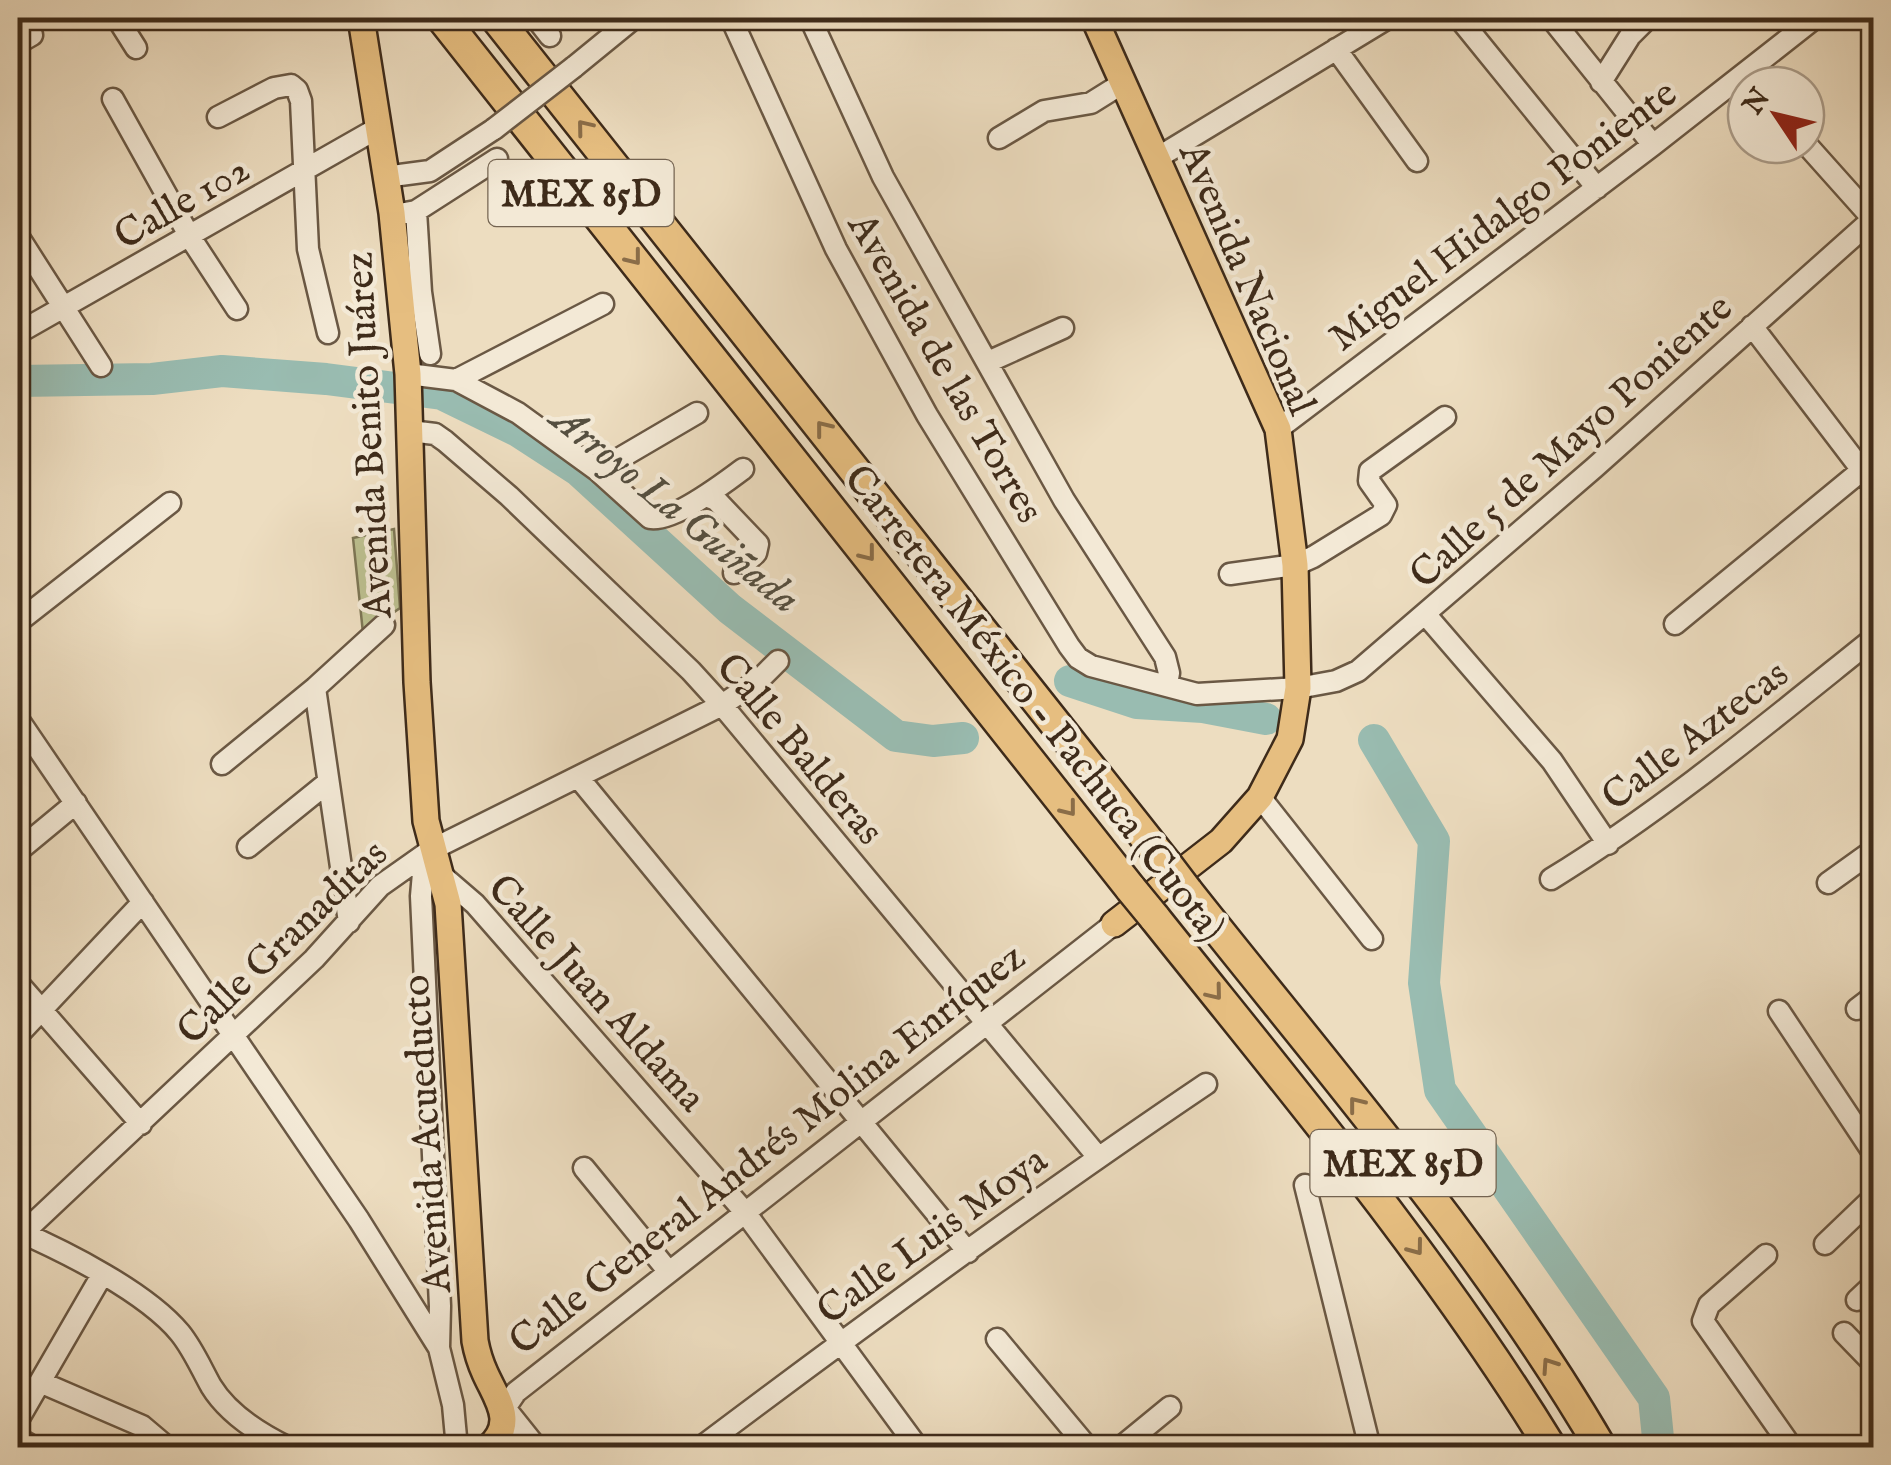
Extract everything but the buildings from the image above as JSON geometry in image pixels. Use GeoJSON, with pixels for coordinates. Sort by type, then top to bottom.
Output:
{"type":"FeatureCollection","features":[{"type":"Feature","properties":{"kind":"highway","name":"Carretera México - Pachuca (Cuota)"},"geometry":{"type":"LineString","coordinates":[[442,18],[1426,1262],[1489,1349],[1551,1448]]}},
{"type":"Feature","properties":{"kind":"highway","name":"Carretera México - Pachuca (Cuota)"},"geometry":{"type":"LineString","coordinates":[[496,18],[1450,1225],[1522,1324],[1601,1448]]}},
{"type":"Feature","properties":{"kind":"main road","name":"Avenida Benito Juárez"},"geometry":{"type":"LineString","coordinates":[[362,18],[385,177],[404,212],[420,734],[426,821],[435,862]]}},
{"type":"Feature","properties":{"kind":"main road","name":"Avenida Nacional"},"geometry":{"type":"LineString","coordinates":[[1094,18],[1278,429],[1295,565],[1298,688],[1290,739],[1260,797],[1221,841],[1114,924]]}},
{"type":"Feature","properties":{"kind":"main road","name":"Avenida Acueducto"},"geometry":{"type":"LineString","coordinates":[[435,862],[448,904],[475,1340],[486,1376],[505,1408]]}},
{"type":"Feature","properties":{"kind":"main road","name":"Calle General Andrés Molina Enríquez"},"geometry":{"type":"LineString","coordinates":[[488,1447],[500,1434],[505,1408]]}},
{"type":"Feature","properties":{"kind":"street"},"geometry":{"type":"LineString","coordinates":[[117,18],[136,48]]}},
{"type":"Feature","properties":{"kind":"street"},"geometry":{"type":"LineString","coordinates":[[536,18],[550,36]]}},
{"type":"Feature","properties":{"kind":"street"},"geometry":{"type":"LineString","coordinates":[[385,177],[430,171],[494,129],[634,18]]}},
{"type":"Feature","properties":{"kind":"street","name":"Avenida de las Torres"},"geometry":{"type":"LineString","coordinates":[[732,18],[836,249],[928,416],[1078,658],[1129,678],[1197,694],[1298,688]]}},
{"type":"Feature","properties":{"kind":"street","name":"Avenida de las Torres"},"geometry":{"type":"LineString","coordinates":[[810,18],[883,177],[1064,500],[1166,657],[1167,684]]}},
{"type":"Feature","properties":{"kind":"street"},"geometry":{"type":"LineString","coordinates":[[1157,158],[1388,18]]}},
{"type":"Feature","properties":{"kind":"street"},"geometry":{"type":"LineString","coordinates":[[1461,18],[1597,188]]}},
{"type":"Feature","properties":{"kind":"street"},"geometry":{"type":"LineString","coordinates":[[1551,18],[1653,145]]}},
{"type":"Feature","properties":{"kind":"street"},"geometry":{"type":"LineString","coordinates":[[1601,82],[1630,36],[1648,18]]}},
{"type":"Feature","properties":{"kind":"street","name":"Miguel Hidalgo Poniente"},"geometry":{"type":"LineString","coordinates":[[1763,65],[1815,18]]}},
{"type":"Feature","properties":{"kind":"street"},"geometry":{"type":"LineString","coordinates":[[1336,48],[1417,161]]}},
{"type":"Feature","properties":{"kind":"street"},"geometry":{"type":"LineString","coordinates":[[999,138],[1044,111],[1090,103],[1123,83]]}},
{"type":"Feature","properties":{"kind":"street"},"geometry":{"type":"LineString","coordinates":[[218,117],[274,88],[294,86],[301,101],[308,250],[328,332]]}},
{"type":"Feature","properties":{"kind":"street","name":"Miguel Hidalgo Poniente"},"geometry":{"type":"LineString","coordinates":[[1278,429],[1653,145],[1726,94]]}},
{"type":"Feature","properties":{"kind":"street"},"geometry":{"type":"LineString","coordinates":[[114,99],[190,237],[237,309]]}},
{"type":"Feature","properties":{"kind":"street","name":"Calle 102"},"geometry":{"type":"LineString","coordinates":[[18,333],[378,128]]}},
{"type":"Feature","properties":{"kind":"street"},"geometry":{"type":"LineString","coordinates":[[430,354],[404,212],[498,159]]}},
{"type":"Feature","properties":{"kind":"street"},"geometry":{"type":"LineString","coordinates":[[1825,165],[1873,218]]}},
{"type":"Feature","properties":{"kind":"street","name":"Calle 5 de Mayo Poniente"},"geometry":{"type":"LineString","coordinates":[[1298,688],[1336,681],[1358,671],[1873,218]]}},
{"type":"Feature","properties":{"kind":"street"},"geometry":{"type":"LineString","coordinates":[[18,236],[102,366]]}},
{"type":"Feature","properties":{"kind":"street"},"geometry":{"type":"LineString","coordinates":[[456,380],[603,304]]}},
{"type":"Feature","properties":{"kind":"street"},"geometry":{"type":"LineString","coordinates":[[1675,624],[1867,478],[1752,326]]}},
{"type":"Feature","properties":{"kind":"street"},"geometry":{"type":"LineString","coordinates":[[988,362],[1063,328]]}},
{"type":"Feature","properties":{"kind":"street"},"geometry":{"type":"LineString","coordinates":[[409,376],[456,380],[532,422],[598,471],[645,514],[658,519],[706,496],[743,470]]}},
{"type":"Feature","properties":{"kind":"street"},"geometry":{"type":"LineString","coordinates":[[598,471],[697,413]]}},
{"type":"Feature","properties":{"kind":"street"},"geometry":{"type":"LineString","coordinates":[[1230,574],[1295,565],[1314,558],[1381,515],[1386,506],[1369,481],[1370,472],[1445,417]]}},
{"type":"Feature","properties":{"kind":"street","name":"Calle Balderas"},"geometry":{"type":"LineString","coordinates":[[410,422],[435,434],[483,474],[691,671],[1098,1156]]}},
{"type":"Feature","properties":{"kind":"street"},"geometry":{"type":"LineString","coordinates":[[706,496],[716,500],[758,546],[734,574]]}},
{"type":"Feature","properties":{"kind":"street"},"geometry":{"type":"LineString","coordinates":[[18,622],[170,503]]}},
{"type":"Feature","properties":{"kind":"street"},"geometry":{"type":"LineString","coordinates":[[1426,615],[1552,761],[1608,844]]}},
{"type":"Feature","properties":{"kind":"street"},"geometry":{"type":"LineString","coordinates":[[222,764],[315,688],[384,624]]}},
{"type":"Feature","properties":{"kind":"street","name":"Calle Aztecas"},"geometry":{"type":"LineString","coordinates":[[1551,879],[1608,844],[1874,638]]}},
{"type":"Feature","properties":{"kind":"street","name":"Calle Granaditas"},"geometry":{"type":"LineString","coordinates":[[20,1232],[141,1124],[314,959],[397,871],[435,862],[578,776],[722,705],[760,680],[778,661]]}},
{"type":"Feature","properties":{"kind":"street"},"geometry":{"type":"LineString","coordinates":[[315,688],[348,922]]}},
{"type":"Feature","properties":{"kind":"street"},"geometry":{"type":"LineString","coordinates":[[18,719],[359,1220],[439,1348]]}},
{"type":"Feature","properties":{"kind":"street"},"geometry":{"type":"LineString","coordinates":[[578,776],[968,1252]]}},
{"type":"Feature","properties":{"kind":"street"},"geometry":{"type":"LineString","coordinates":[[248,848],[327,783]]}},
{"type":"Feature","properties":{"kind":"street"},"geometry":{"type":"LineString","coordinates":[[1260,797],[1372,939]]}},
{"type":"Feature","properties":{"kind":"street"},"geometry":{"type":"LineString","coordinates":[[18,852],[76,803]]}},
{"type":"Feature","properties":{"kind":"street"},"geometry":{"type":"LineString","coordinates":[[1828,883],[1874,850]]}},
{"type":"Feature","properties":{"kind":"street"},"geometry":{"type":"LineString","coordinates":[[435,862],[420,896],[439,1348],[454,1405],[457,1448]]}},
{"type":"Feature","properties":{"kind":"street","name":"Calle Juan Aldama"},"geometry":{"type":"LineString","coordinates":[[435,862],[744,1211],[918,1448]]}},
{"type":"Feature","properties":{"kind":"street"},"geometry":{"type":"LineString","coordinates":[[18,1035],[143,902]]}},
{"type":"Feature","properties":{"kind":"street","name":"Calle General Andrés Molina Enríquez"},"geometry":{"type":"LineString","coordinates":[[505,1408],[516,1392],[1114,924]]}},
{"type":"Feature","properties":{"kind":"street"},"geometry":{"type":"LineString","coordinates":[[18,984],[141,1124]]}},
{"type":"Feature","properties":{"kind":"street"},"geometry":{"type":"LineString","coordinates":[[1779,1012],[1866,1124],[1874,1154]]}},
{"type":"Feature","properties":{"kind":"street","name":"Calle Luis Moya"},"geometry":{"type":"LineString","coordinates":[[700,1448],[842,1340],[1098,1156],[1206,1084]]}},
{"type":"Feature","properties":{"kind":"street"},"geometry":{"type":"LineString","coordinates":[[584,1168],[669,1272]]}},
{"type":"Feature","properties":{"kind":"street"},"geometry":{"type":"LineString","coordinates":[[1305,1185],[1370,1448]]}},
{"type":"Feature","properties":{"kind":"street"},"geometry":{"type":"LineString","coordinates":[[1825,1244],[1874,1197]]}},
{"type":"Feature","properties":{"kind":"street"},"geometry":{"type":"LineString","coordinates":[[20,1232],[102,1275],[149,1306],[180,1334],[228,1406],[259,1431],[289,1448]]}},
{"type":"Feature","properties":{"kind":"street"},"geometry":{"type":"LineString","coordinates":[[1766,1255],[1710,1305],[1704,1316],[1705,1326],[1792,1448]]}},
{"type":"Feature","properties":{"kind":"street"},"geometry":{"type":"LineString","coordinates":[[18,1420],[102,1275]]}},
{"type":"Feature","properties":{"kind":"street"},"geometry":{"type":"LineString","coordinates":[[1857,1300],[1874,1284]]}},
{"type":"Feature","properties":{"kind":"street"},"geometry":{"type":"LineString","coordinates":[[1844,1333],[1874,1364]]}},
{"type":"Feature","properties":{"kind":"street"},"geometry":{"type":"LineString","coordinates":[[997,1339],[1088,1448]]}},
{"type":"Feature","properties":{"kind":"street"},"geometry":{"type":"LineString","coordinates":[[40,1382],[142,1426],[168,1448]]}},
{"type":"Feature","properties":{"kind":"street"},"geometry":{"type":"LineString","coordinates":[[1120,1448],[1170,1407]]}},
{"type":"Feature","properties":{"kind":"street"},"geometry":{"type":"LineString","coordinates":[[505,1408],[537,1448]]}},
{"type":"Feature","properties":{"kind":"street"},"geometry":{"type":"LineString","coordinates":[[18,1438],[35,1448]]}},
{"type":"Feature","properties":{"kind":"green space"},"geometry":{"type":"Polygon","coordinates":[[[394,529],[400,608],[363,633],[353,538],[394,529]]]}},
{"type":"Feature","properties":{"kind":"waterway","name":"Arroyo La Guiñada"},"geometry":{"type":"LineString","coordinates":[[18,381],[152,379],[222,371],[442,394],[518,431],[578,470],[730,609],[896,736],[933,741],[963,738]]}},
{"type":"Feature","properties":{"kind":"waterway"},"geometry":{"type":"LineString","coordinates":[[1070,681],[1137,703],[1203,707],[1266,719]]}},
{"type":"Feature","properties":{"kind":"waterway"},"geometry":{"type":"LineString","coordinates":[[1374,740],[1434,841],[1424,983],[1440,1090],[1654,1398],[1659,1448]]}}]}
